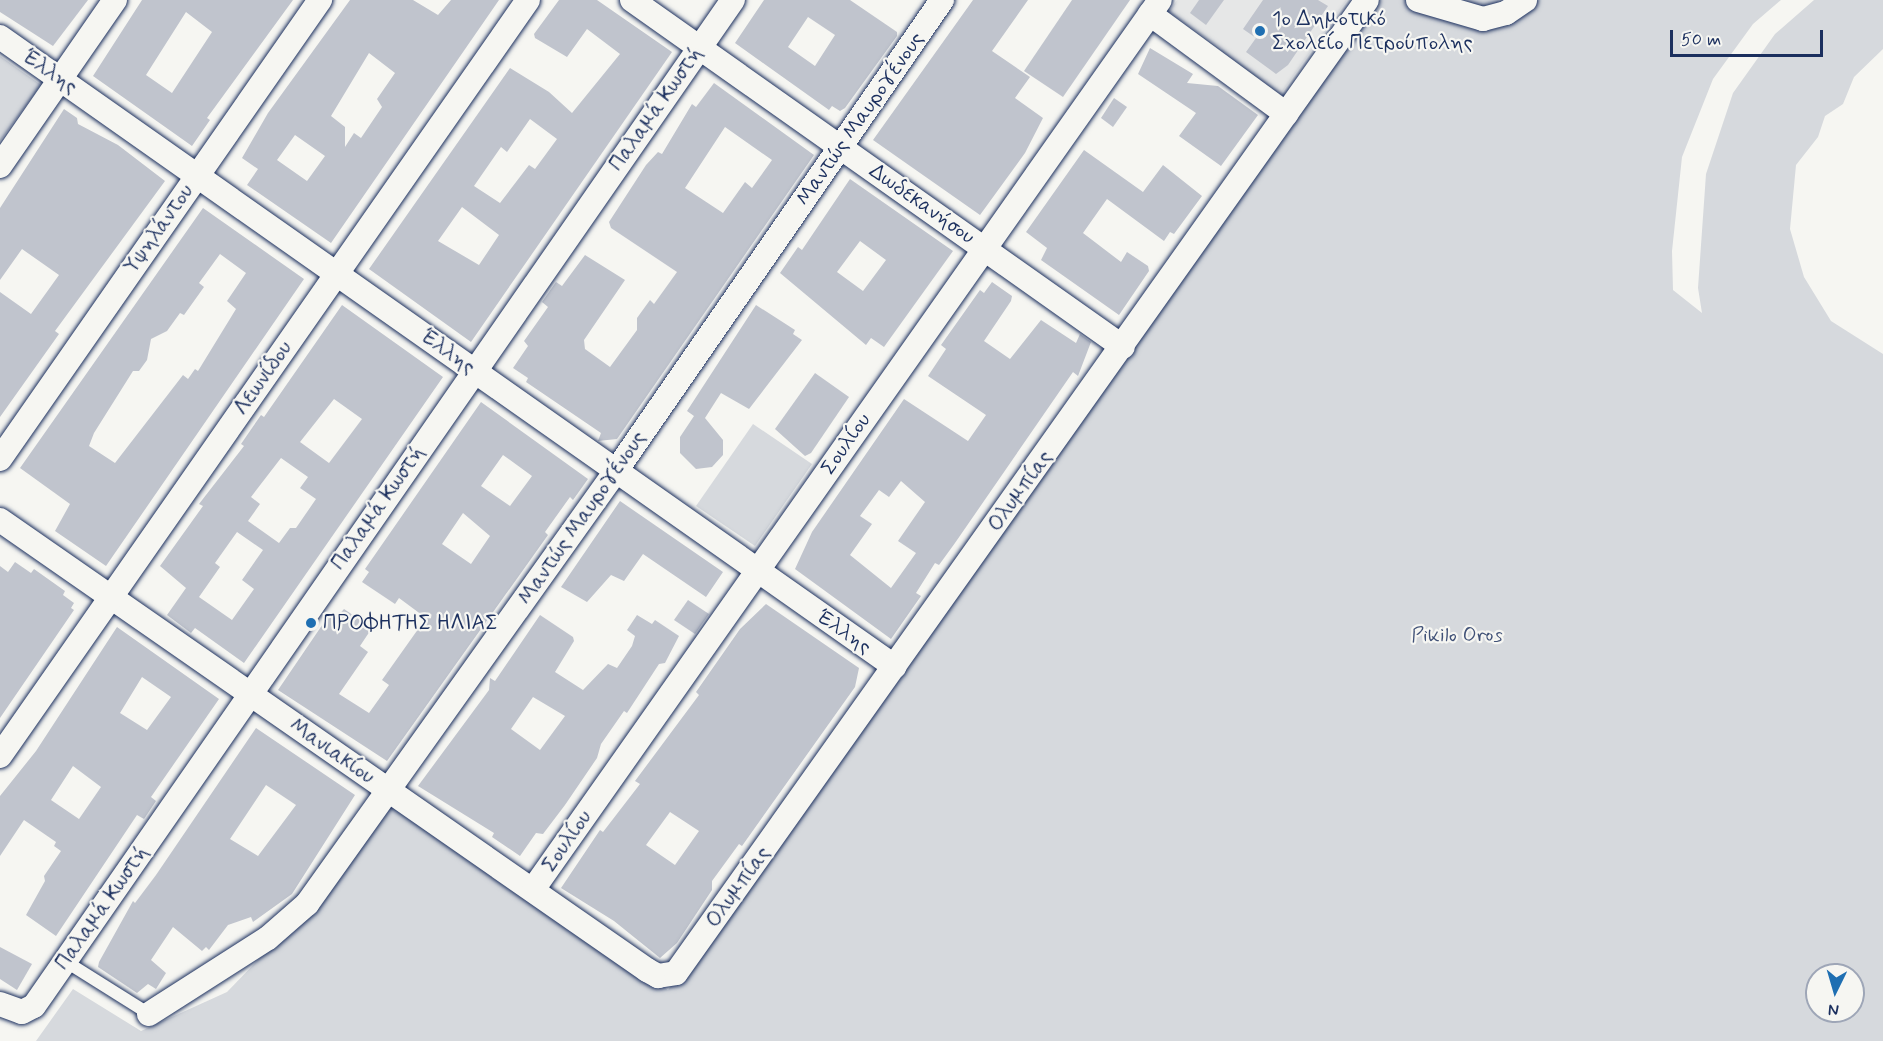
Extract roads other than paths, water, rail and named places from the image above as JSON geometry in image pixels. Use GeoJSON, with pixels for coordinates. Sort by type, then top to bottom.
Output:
{"type":"FeatureCollection","features":[{"type":"Feature","properties":{"kind":"street"},"geometry":{"type":"LineString","coordinates":[[0,166],[115,0]]}},
{"type":"Feature","properties":{"kind":"street","name":"Υψηλάντου"},"geometry":{"type":"LineString","coordinates":[[0,459],[320,0]]}},
{"type":"Feature","properties":{"kind":"street","name":"Λεωνίδου"},"geometry":{"type":"LineString","coordinates":[[0,756],[528,0]]}},
{"type":"Feature","properties":{"kind":"street","name":"Δωδεκανήσου"},"geometry":{"type":"LineString","coordinates":[[632,0],[1123,347]]}},
{"type":"Feature","properties":{"kind":"street","name":"Παλαμά Κωστή"},"geometry":{"type":"LineString","coordinates":[[11,1008],[34,1006],[733,0]]}},
{"type":"Feature","properties":{"kind":"street","name":"Μαντώς Μαυρογένους"},"geometry":{"type":"LineString","coordinates":[[149,1014],[289,921],[307,904],[616,471],[942,0]]}},
{"type":"Feature","properties":{"kind":"street","name":"Ολυμπίας"},"geometry":{"type":"LineString","coordinates":[[667,976],[682,967],[1367,0]]}},
{"type":"Feature","properties":{"kind":"street"},"geometry":{"type":"LineString","coordinates":[[1418,0],[1483,19],[1506,13],[1525,0]]}},
{"type":"Feature","properties":{"kind":"street"},"geometry":{"type":"LineString","coordinates":[[1155,7],[1286,114]]}},
{"type":"Feature","properties":{"kind":"street","name":"Σουλίου"},"geometry":{"type":"LineString","coordinates":[[534,888],[1155,7]]}},
{"type":"Feature","properties":{"kind":"street","name":"Έλλης"},"geometry":{"type":"LineString","coordinates":[[0,37],[895,667]]}},
{"type":"Feature","properties":{"kind":"street","name":"Μανιακίου"},"geometry":{"type":"LineString","coordinates":[[0,520],[389,791],[534,888],[647,970],[667,976]]}},
{"type":"Feature","properties":{"kind":"lane"},"geometry":{"type":"LineString","coordinates":[[65,961],[149,1014]]}},
{"type":"Feature","properties":{"kind":"place","name":"1ο Δημοτικό Σχολείο Πετρούπολης"},"geometry":{"type":"Point","coordinates":[1260,31]}},
{"type":"Feature","properties":{"kind":"place","name":"ΠΡΟΦΗΤΗΣ ΗΛΙΑΣ"},"geometry":{"type":"Point","coordinates":[311,623]}},
{"type":"Feature","properties":{"kind":"park label","name":"Pikilo Oros"},"geometry":{"type":"Point","coordinates":[1457,635]}}]}
